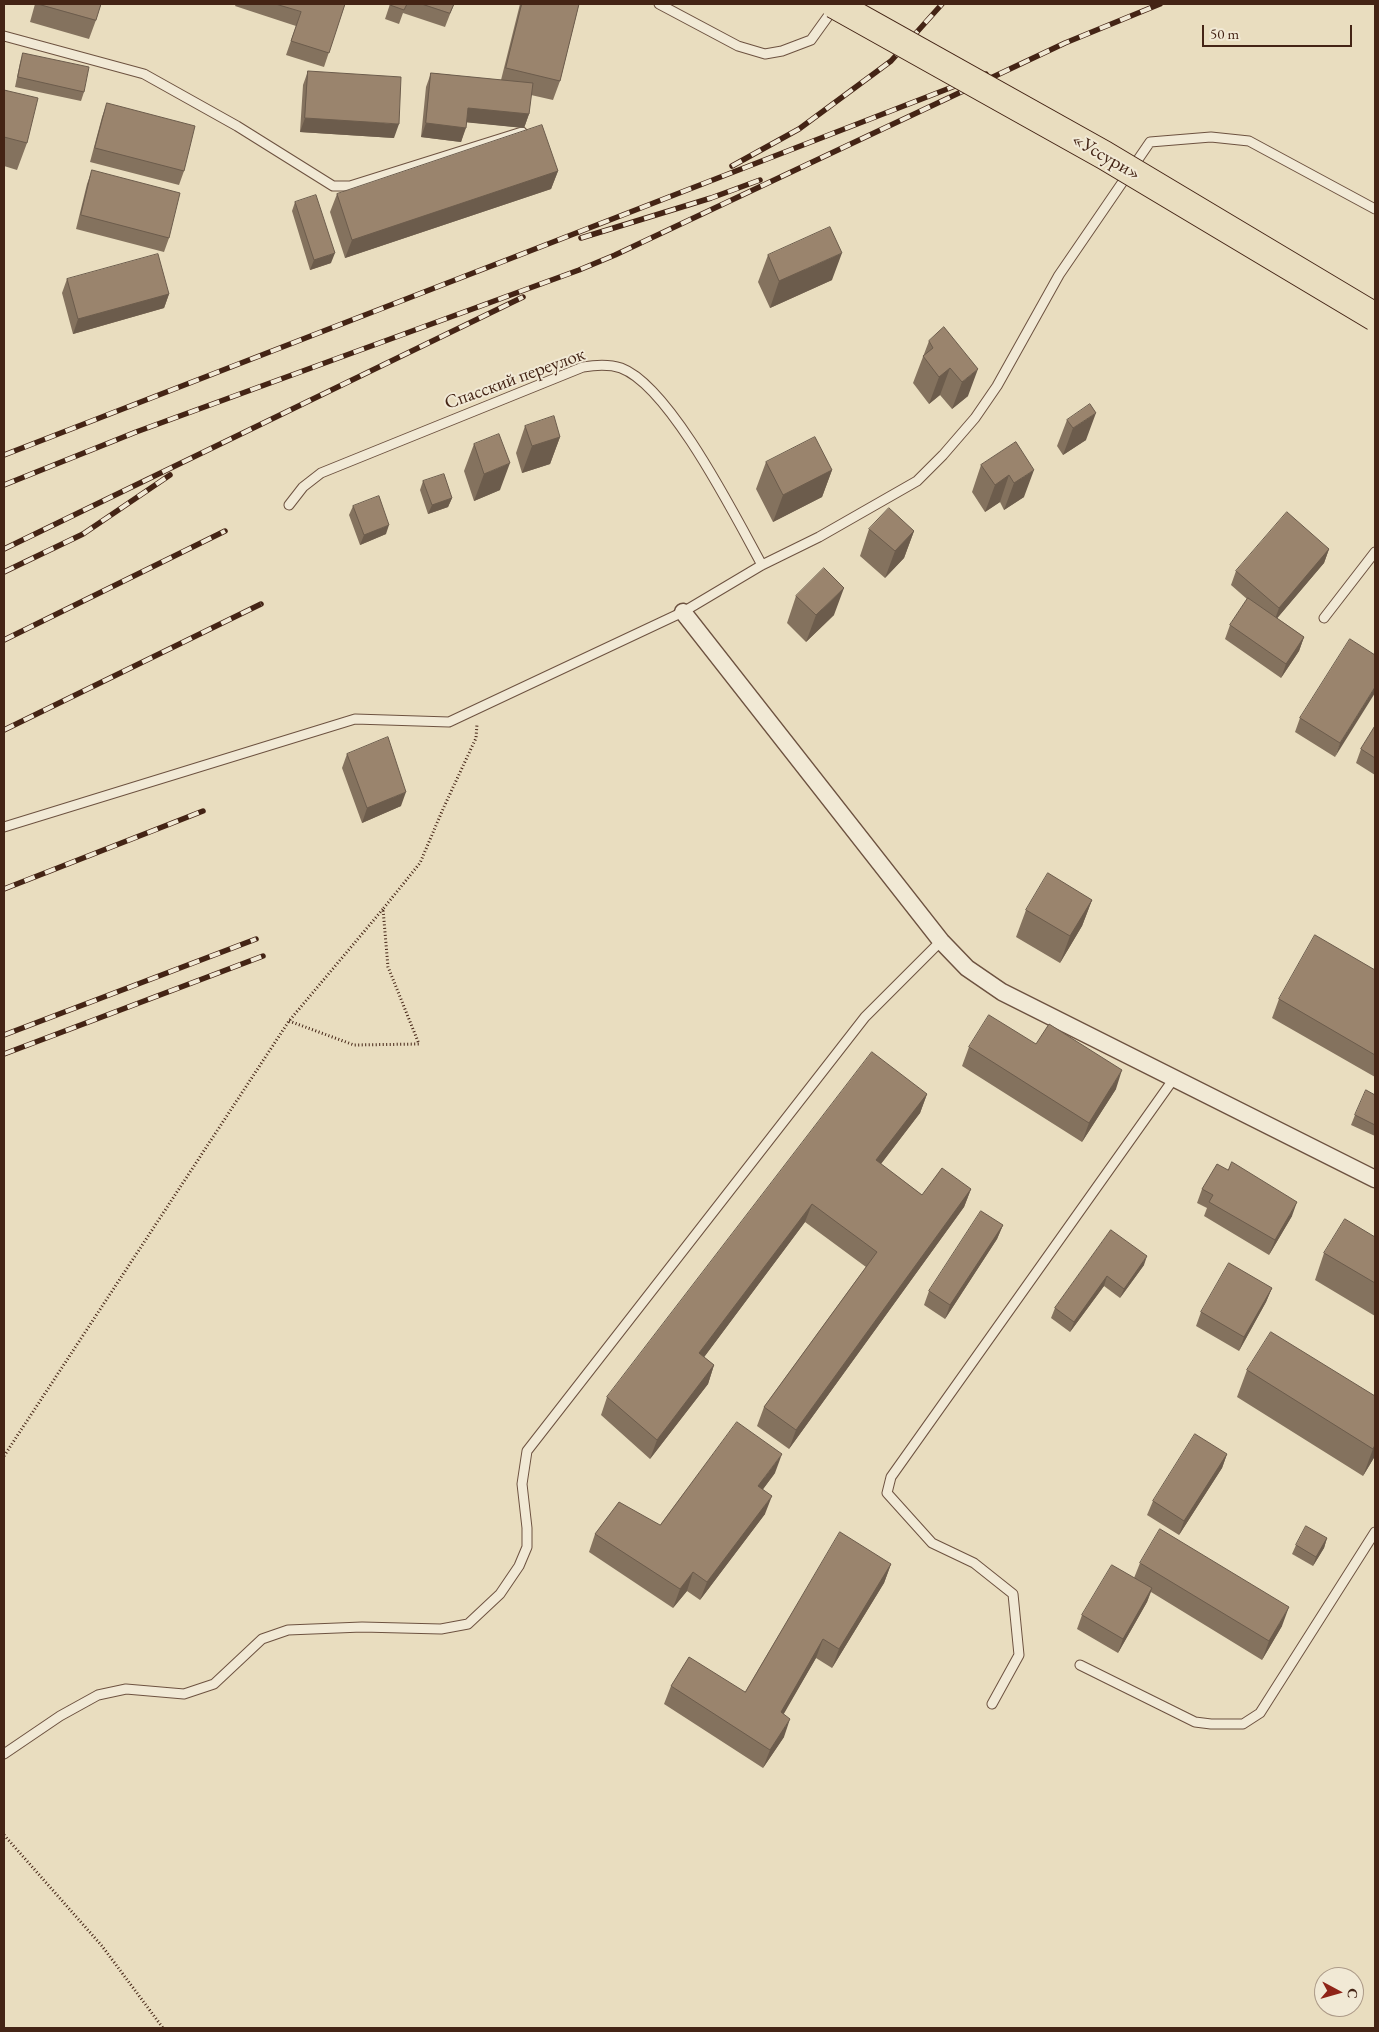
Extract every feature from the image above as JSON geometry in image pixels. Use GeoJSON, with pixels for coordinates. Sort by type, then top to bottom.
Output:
{"type":"FeatureCollection","features":[{"type":"Feature","properties":{"kind":"highway","name":"«Уссури»"},"geometry":{"type":"LineString","coordinates":[[836,4],[1104,155],[1375,317]]}},
{"type":"Feature","properties":{"kind":"street"},"geometry":{"type":"LineString","coordinates":[[683,612],[941,941],[967,968],[1002,992],[1375,1178]]}},
{"type":"Feature","properties":{"kind":"lane"},"geometry":{"type":"LineString","coordinates":[[659,4],[738,46],[765,54],[782,51],[811,40],[836,4]]}},
{"type":"Feature","properties":{"kind":"lane"},"geometry":{"type":"LineString","coordinates":[[4,36],[144,74],[237,126],[333,186],[350,186],[522,132]]}},
{"type":"Feature","properties":{"kind":"lane"},"geometry":{"type":"LineString","coordinates":[[4,827],[355,718],[449,722],[683,612],[762,565],[819,537],[917,481],[943,455],[975,418],[997,386],[1059,275],[1150,142],[1211,137],[1249,141],[1375,208]]}},
{"type":"Feature","properties":{"kind":"lane","name":"Спасский переулок"},"geometry":{"type":"LineString","coordinates":[[289,505],[304,487],[321,473],[583,367],[600,365],[621,368],[639,378],[654,393],[692,443],[762,565]]}},
{"type":"Feature","properties":{"kind":"lane"},"geometry":{"type":"LineString","coordinates":[[1324,618],[1375,552]]}},
{"type":"Feature","properties":{"kind":"lane"},"geometry":{"type":"LineString","coordinates":[[4,1754],[60,1716],[98,1695],[126,1689],[184,1694],[214,1684],[262,1639],[288,1630],[362,1627],[441,1629],[468,1624],[485,1610],[500,1594],[519,1566],[527,1547],[527,1528],[522,1484],[527,1451],[865,1017],[941,941]]}},
{"type":"Feature","properties":{"kind":"lane"},"geometry":{"type":"LineString","coordinates":[[992,1704],[1019,1655],[1013,1594],[974,1564],[932,1543],[887,1493],[891,1477],[1175,1077]]}},
{"type":"Feature","properties":{"kind":"lane"},"geometry":{"type":"LineString","coordinates":[[1080,1665],[1195,1722],[1243,1724],[1260,1713],[1375,1532]]}},
{"type":"Feature","properties":{"kind":"path"},"geometry":{"type":"LineString","coordinates":[[4,1456],[289,1021],[420,863],[476,738],[478,708]]}},
{"type":"Feature","properties":{"kind":"path"},"geometry":{"type":"LineString","coordinates":[[289,1021],[354,1045],[419,1044],[388,967],[383,908]]}},
{"type":"Feature","properties":{"kind":"path"},"geometry":{"type":"LineString","coordinates":[[4,1835],[102,1946],[163,2028]]}},
{"type":"Feature","properties":{"kind":"building"},"geometry":{"type":"Polygon","coordinates":[[[38,4],[101,4],[96,20],[38,4]]]}},
{"type":"Feature","properties":{"kind":"building"},"geometry":{"type":"Polygon","coordinates":[[[276,4],[345,4],[329,53],[291,41],[301,12],[276,4]]]}},
{"type":"Feature","properties":{"kind":"building"},"geometry":{"type":"Polygon","coordinates":[[[390,4],[407,4],[404,10],[390,4]]]}},
{"type":"Feature","properties":{"kind":"building"},"geometry":{"type":"Polygon","coordinates":[[[422,4],[454,4],[450,13],[422,4]]]}},
{"type":"Feature","properties":{"kind":"building"},"geometry":{"type":"Polygon","coordinates":[[[522,4],[579,4],[560,81],[506,68],[522,4]]]}},
{"type":"Feature","properties":{"kind":"building"},"geometry":{"type":"Polygon","coordinates":[[[23,53],[89,67],[84,92],[18,77],[23,53]]]}},
{"type":"Feature","properties":{"kind":"building"},"geometry":{"type":"Polygon","coordinates":[[[308,71],[401,77],[399,124],[305,118],[308,71]]]}},
{"type":"Feature","properties":{"kind":"building"},"geometry":{"type":"Polygon","coordinates":[[[431,73],[533,83],[529,114],[468,108],[466,128],[426,123],[431,73]]]}},
{"type":"Feature","properties":{"kind":"building"},"geometry":{"type":"Polygon","coordinates":[[[4,90],[38,98],[27,143],[4,137],[4,90]]]}},
{"type":"Feature","properties":{"kind":"building"},"geometry":{"type":"Polygon","coordinates":[[[107,103],[195,126],[184,171],[95,148],[107,103]]]}},
{"type":"Feature","properties":{"kind":"building"},"geometry":{"type":"Polygon","coordinates":[[[542,125],[558,171],[352,240],[337,194],[542,125]]]}},
{"type":"Feature","properties":{"kind":"building"},"geometry":{"type":"Polygon","coordinates":[[[92,170],[180,193],[169,238],[81,215],[92,170]]]}},
{"type":"Feature","properties":{"kind":"building"},"geometry":{"type":"Polygon","coordinates":[[[316,195],[335,253],[314,260],[295,202],[316,195]]]}},
{"type":"Feature","properties":{"kind":"building"},"geometry":{"type":"Polygon","coordinates":[[[830,227],[842,253],[779,281],[768,255],[830,227]]]}},
{"type":"Feature","properties":{"kind":"building"},"geometry":{"type":"Polygon","coordinates":[[[158,254],[169,294],[78,319],[67,279],[158,254]]]}},
{"type":"Feature","properties":{"kind":"building"},"geometry":{"type":"Polygon","coordinates":[[[944,327],[978,369],[962,382],[950,368],[939,377],[923,356],[933,348],[929,341],[944,327]]]}},
{"type":"Feature","properties":{"kind":"building"},"geometry":{"type":"Polygon","coordinates":[[[1090,404],[1096,413],[1073,428],[1067,420],[1090,404]]]}},
{"type":"Feature","properties":{"kind":"building"},"geometry":{"type":"Polygon","coordinates":[[[554,416],[560,437],[532,446],[525,426],[554,416]]]}},
{"type":"Feature","properties":{"kind":"building"},"geometry":{"type":"Polygon","coordinates":[[[499,434],[510,463],[484,474],[474,444],[499,434]]]}},
{"type":"Feature","properties":{"kind":"building"},"geometry":{"type":"Polygon","coordinates":[[[815,437],[832,470],[783,495],[766,462],[815,437]]]}},
{"type":"Feature","properties":{"kind":"building"},"geometry":{"type":"Polygon","coordinates":[[[1016,442],[1034,470],[1014,483],[1009,475],[995,485],[981,465],[1016,442]]]}},
{"type":"Feature","properties":{"kind":"building"},"geometry":{"type":"Polygon","coordinates":[[[444,474],[452,498],[432,505],[423,481],[444,474]]]}},
{"type":"Feature","properties":{"kind":"building"},"geometry":{"type":"Polygon","coordinates":[[[379,496],[389,525],[364,535],[353,506],[379,496]]]}},
{"type":"Feature","properties":{"kind":"building"},"geometry":{"type":"Polygon","coordinates":[[[889,508],[914,531],[895,551],[869,529],[889,508]]]}},
{"type":"Feature","properties":{"kind":"building"},"geometry":{"type":"Polygon","coordinates":[[[1287,512],[1329,549],[1279,608],[1236,571],[1287,512]]]}},
{"type":"Feature","properties":{"kind":"building"},"geometry":{"type":"Polygon","coordinates":[[[824,568],[844,588],[816,615],[796,596],[824,568]]]}},
{"type":"Feature","properties":{"kind":"building"},"geometry":{"type":"Polygon","coordinates":[[[1248,598],[1304,637],[1286,664],[1230,625],[1248,598]]]}},
{"type":"Feature","properties":{"kind":"building"},"geometry":{"type":"Polygon","coordinates":[[[1350,639],[1375,655],[1375,687],[1340,743],[1300,718],[1350,639]]]}},
{"type":"Feature","properties":{"kind":"building"},"geometry":{"type":"Polygon","coordinates":[[[1375,726],[1375,758],[1361,749],[1375,726]]]}},
{"type":"Feature","properties":{"kind":"building"},"geometry":{"type":"Polygon","coordinates":[[[388,737],[406,792],[367,808],[347,754],[388,737]]]}},
{"type":"Feature","properties":{"kind":"building"},"geometry":{"type":"Polygon","coordinates":[[[1048,873],[1092,900],[1070,936],[1026,910],[1048,873]]]}},
{"type":"Feature","properties":{"kind":"building"},"geometry":{"type":"Polygon","coordinates":[[[1315,935],[1375,970],[1375,1055],[1279,999],[1315,935]]]}},
{"type":"Feature","properties":{"kind":"building"},"geometry":{"type":"Polygon","coordinates":[[[989,1015],[1036,1044],[1049,1024],[1122,1070],[1089,1123],[969,1047],[989,1015]]]}},
{"type":"Feature","properties":{"kind":"building"},"geometry":{"type":"Polygon","coordinates":[[[872,1052],[927,1094],[876,1160],[922,1195],[942,1168],[971,1189],[796,1430],[764,1407],[877,1252],[812,1204],[699,1353],[714,1365],[657,1440],[607,1397],[872,1052]]]}},
{"type":"Feature","properties":{"kind":"building"},"geometry":{"type":"Polygon","coordinates":[[[1366,1090],[1375,1095],[1375,1125],[1355,1115],[1366,1090]]]}},
{"type":"Feature","properties":{"kind":"building"},"geometry":{"type":"Polygon","coordinates":[[[1232,1162],[1297,1202],[1275,1240],[1209,1202],[1213,1195],[1202,1189],[1217,1164],[1228,1170],[1232,1162]]]}},
{"type":"Feature","properties":{"kind":"building"},"geometry":{"type":"Polygon","coordinates":[[[981,1211],[1003,1225],[950,1305],[929,1291],[981,1211]]]}},
{"type":"Feature","properties":{"kind":"building"},"geometry":{"type":"Polygon","coordinates":[[[1345,1219],[1375,1237],[1375,1283],[1324,1253],[1345,1219]]]}},
{"type":"Feature","properties":{"kind":"building"},"geometry":{"type":"Polygon","coordinates":[[[1111,1230],[1147,1256],[1124,1289],[1107,1276],[1074,1322],[1055,1308],[1111,1230]]]}},
{"type":"Feature","properties":{"kind":"building"},"geometry":{"type":"Polygon","coordinates":[[[1229,1263],[1272,1288],[1244,1337],[1201,1312],[1229,1263]]]}},
{"type":"Feature","properties":{"kind":"building"},"geometry":{"type":"Polygon","coordinates":[[[1271,1332],[1375,1396],[1375,1445],[1373,1449],[1247,1370],[1271,1332]]]}},
{"type":"Feature","properties":{"kind":"building"},"geometry":{"type":"Polygon","coordinates":[[[737,1422],[782,1454],[758,1486],[772,1496],[707,1582],[693,1572],[680,1589],[595,1534],[619,1502],[660,1525],[737,1422]]]}},
{"type":"Feature","properties":{"kind":"building"},"geometry":{"type":"Polygon","coordinates":[[[1195,1434],[1227,1454],[1184,1521],[1153,1501],[1195,1434]]]}},
{"type":"Feature","properties":{"kind":"building"},"geometry":{"type":"Polygon","coordinates":[[[1306,1526],[1327,1538],[1316,1557],[1296,1545],[1306,1526]]]}},
{"type":"Feature","properties":{"kind":"building"},"geometry":{"type":"Polygon","coordinates":[[[1160,1529],[1289,1607],[1269,1641],[1140,1563],[1160,1529]]]}},
{"type":"Feature","properties":{"kind":"building"},"geometry":{"type":"Polygon","coordinates":[[[840,1532],[891,1564],[839,1649],[823,1639],[781,1712],[790,1719],[770,1750],[671,1686],[689,1657],[745,1692],[840,1532]]]}},
{"type":"Feature","properties":{"kind":"building"},"geometry":{"type":"Polygon","coordinates":[[[1112,1565],[1152,1588],[1123,1639],[1082,1615],[1112,1565]]]}},
{"type":"Feature","properties":{"kind":"railway"},"geometry":{"type":"LineString","coordinates":[[732,166],[799,129],[891,61],[942,4]]}},
{"type":"Feature","properties":{"kind":"railway"},"geometry":{"type":"LineString","coordinates":[[4,485],[136,432],[579,270],[615,255],[1065,43],[1160,4]]}},
{"type":"Feature","properties":{"kind":"railway"},"geometry":{"type":"LineString","coordinates":[[4,455],[986,74]]}},
{"type":"Feature","properties":{"kind":"railway"},"geometry":{"type":"LineString","coordinates":[[581,238],[711,198],[760,180]]}},
{"type":"Feature","properties":{"kind":"railway"},"geometry":{"type":"LineString","coordinates":[[4,549],[523,297]]}},
{"type":"Feature","properties":{"kind":"railway"},"geometry":{"type":"LineString","coordinates":[[4,572],[83,534],[170,475]]}},
{"type":"Feature","properties":{"kind":"railway"},"geometry":{"type":"LineString","coordinates":[[4,640],[225,531]]}},
{"type":"Feature","properties":{"kind":"railway"},"geometry":{"type":"LineString","coordinates":[[4,730],[261,604]]}},
{"type":"Feature","properties":{"kind":"railway"},"geometry":{"type":"LineString","coordinates":[[4,889],[203,811]]}},
{"type":"Feature","properties":{"kind":"railway"},"geometry":{"type":"LineString","coordinates":[[4,1035],[256,939]]}},
{"type":"Feature","properties":{"kind":"railway"},"geometry":{"type":"LineString","coordinates":[[4,1054],[263,956]]}}]}
